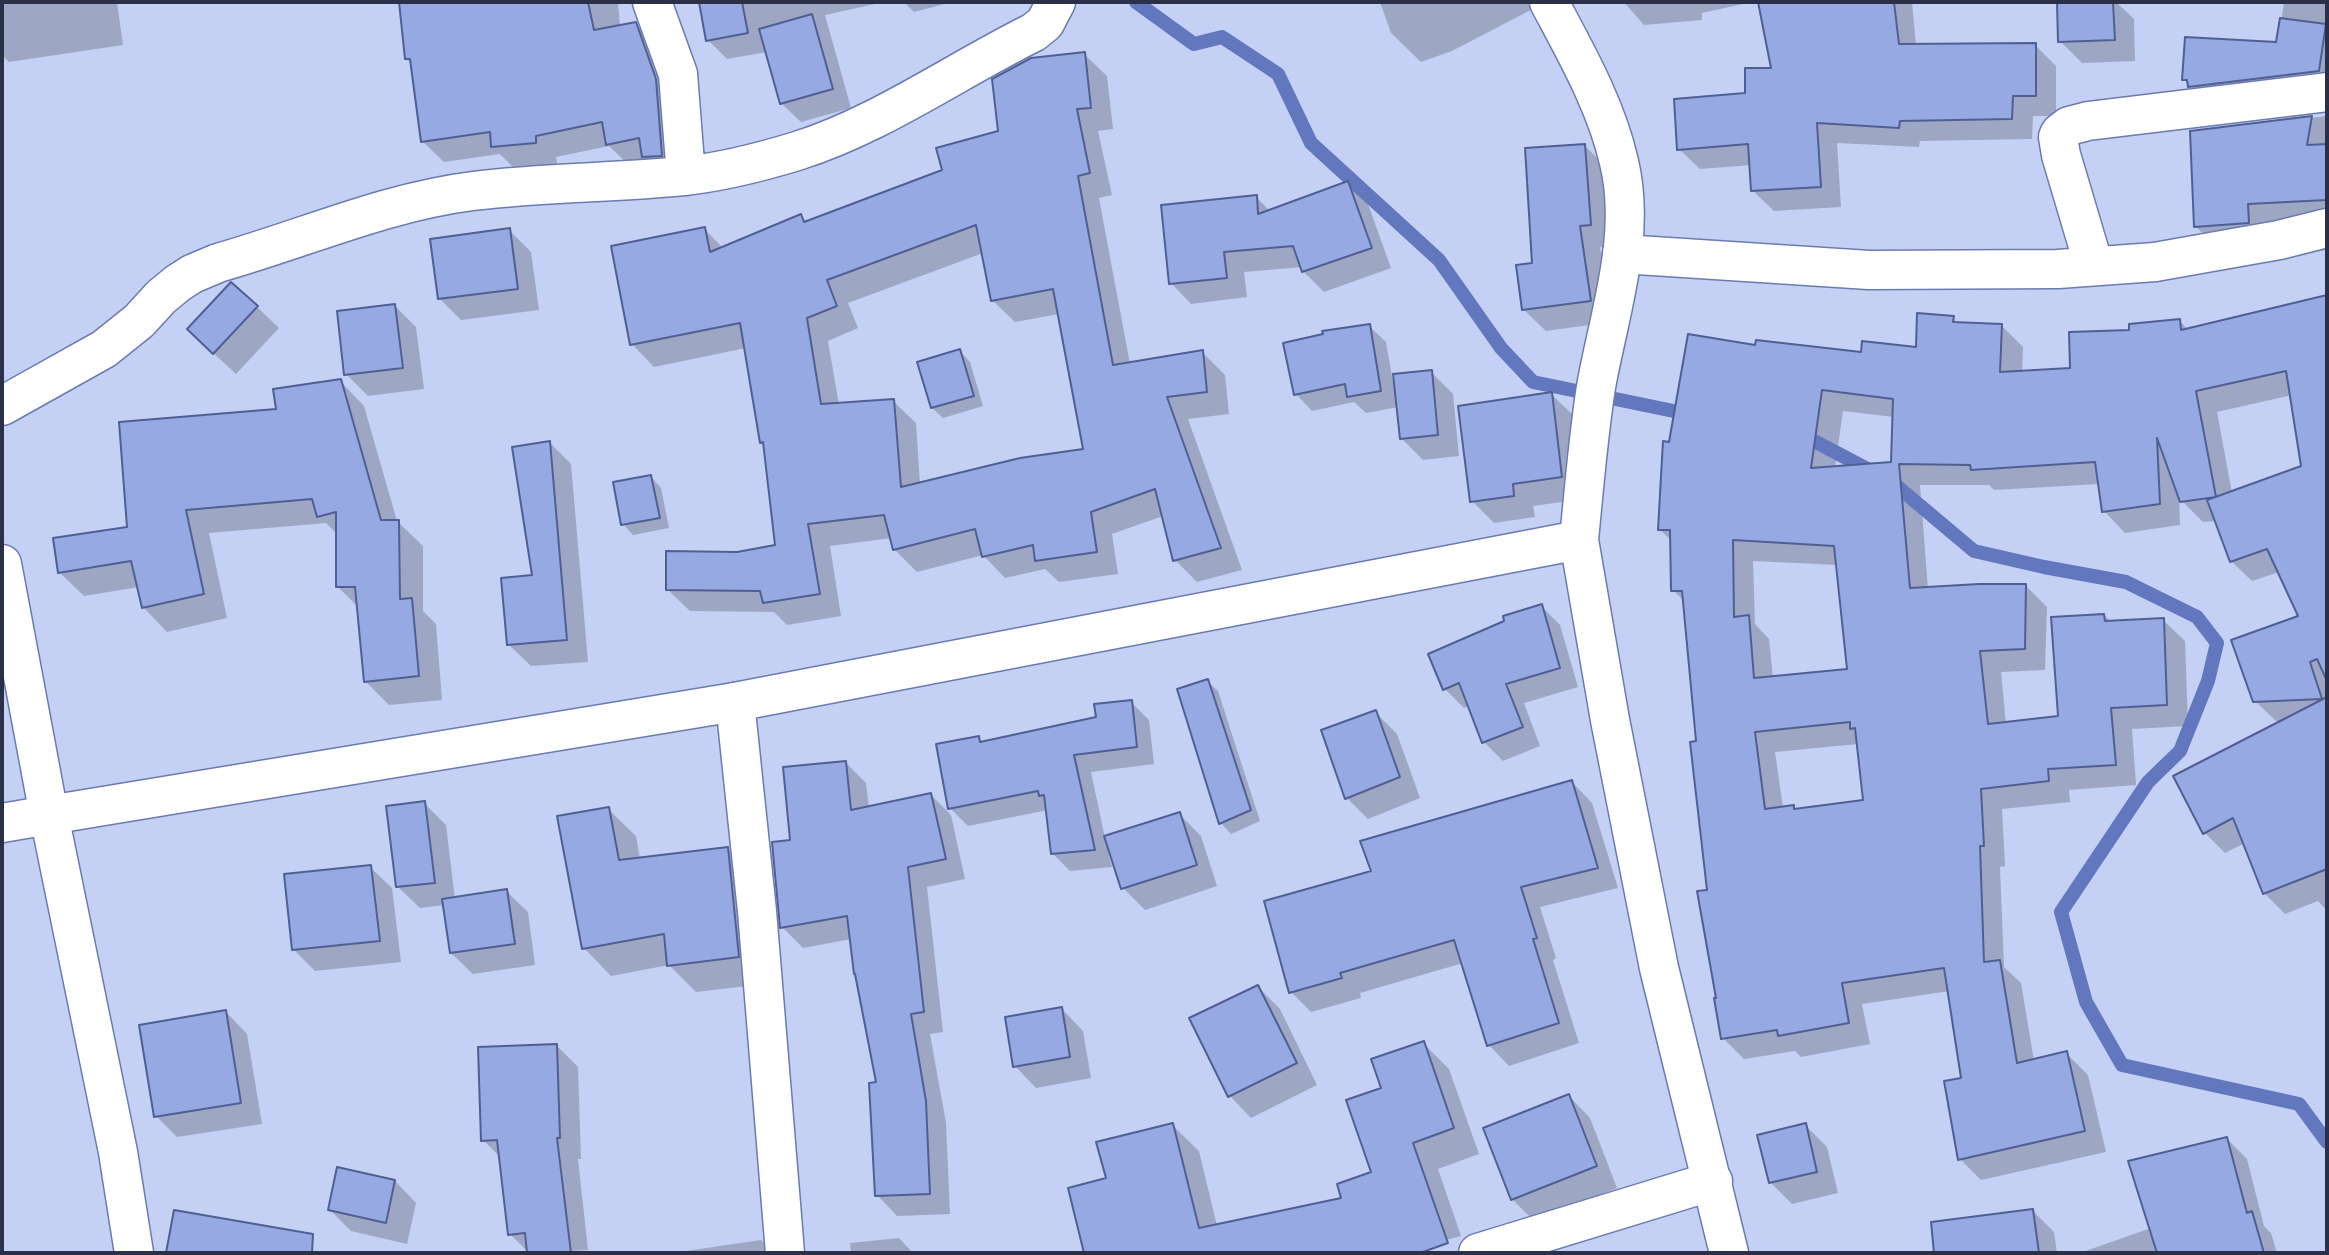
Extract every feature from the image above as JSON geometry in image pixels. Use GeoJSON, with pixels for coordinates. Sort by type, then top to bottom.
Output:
{"type":"FeatureCollection","features":[{"type":"Feature","properties":{"kind":"street"},"geometry":{"type":"LineString","coordinates":[[652,2],[678,74],[686,176]]}},
{"type":"Feature","properties":{"kind":"street"},"geometry":{"type":"LineString","coordinates":[[2,407],[104,349],[139,321],[178,283],[218,263],[417,201],[471,191],[686,176],[786,154],[837,136],[934,88],[1034,32],[1045,23],[1056,2]]}},
{"type":"Feature","properties":{"kind":"street"},"geometry":{"type":"LineString","coordinates":[[1549,2],[1583,65],[1619,162],[1626,214],[1622,254],[1591,419],[1579,540],[1610,720],[1659,968],[1730,1253]]}},
{"type":"Feature","properties":{"kind":"street"},"geometry":{"type":"LineString","coordinates":[[2094,266],[2061,155],[2058,137],[2064,129],[2088,121],[2327,92]]}},
{"type":"Feature","properties":{"kind":"street"},"geometry":{"type":"LineString","coordinates":[[1622,254],[1869,270],[2058,269],[2155,262],[2279,240],[2327,228]]}},
{"type":"Feature","properties":{"kind":"street"},"geometry":{"type":"LineString","coordinates":[[2,823],[735,702],[1579,540]]}},
{"type":"Feature","properties":{"kind":"street"},"geometry":{"type":"LineString","coordinates":[[2,564],[48,815],[118,1152],[134,1253]]}},
{"type":"Feature","properties":{"kind":"street"},"geometry":{"type":"LineString","coordinates":[[735,702],[757,911],[785,1253]]}},
{"type":"Feature","properties":{"kind":"street"},"geometry":{"type":"LineString","coordinates":[[1478,1253],[1713,1181]]}},
{"type":"Feature","properties":{"kind":"building"},"geometry":{"type":"Polygon","coordinates":[[[399,2],[588,2],[594,30],[636,22],[656,79],[662,156],[642,157],[639,138],[606,145],[602,122],[536,136],[536,143],[491,147],[490,132],[421,142],[410,59],[405,59],[399,2]]]}},
{"type":"Feature","properties":{"kind":"building"},"geometry":{"type":"Polygon","coordinates":[[[699,2],[742,2],[748,33],[706,41],[699,2]]]}},
{"type":"Feature","properties":{"kind":"building"},"geometry":{"type":"Polygon","coordinates":[[[1758,2],[1894,2],[1899,44],[2036,43],[2036,96],[2013,96],[2012,119],[1900,121],[1899,128],[1817,123],[1821,187],[1751,191],[1748,144],[1677,150],[1674,99],[1745,93],[1745,68],[1771,68],[1758,2]]]}},
{"type":"Feature","properties":{"kind":"building"},"geometry":{"type":"Polygon","coordinates":[[[2057,2],[2113,2],[2115,40],[2058,42],[2057,2]]]}},
{"type":"Feature","properties":{"kind":"building"},"geometry":{"type":"Polygon","coordinates":[[[812,14],[833,89],[780,104],[759,29],[812,14]]]}},
{"type":"Feature","properties":{"kind":"building"},"geometry":{"type":"Polygon","coordinates":[[[2280,18],[2326,24],[2319,71],[2188,87],[2187,80],[2182,80],[2185,37],[2276,42],[2280,18]]]}},
{"type":"Feature","properties":{"kind":"building"},"geometry":{"type":"Polygon","coordinates":[[[1085,52],[1091,108],[1077,109],[1090,173],[1078,176],[1113,365],[1203,350],[1207,392],[1167,397],[1221,548],[1173,561],[1155,489],[1091,512],[1097,552],[1035,561],[1033,545],[982,557],[975,529],[893,550],[884,515],[808,524],[820,594],[763,603],[760,591],[666,590],[666,551],[737,552],[775,545],[763,442],[760,443],[740,323],[630,345],[611,246],[705,227],[710,252],[801,214],[804,222],[942,170],[936,148],[998,131],[992,79],[1031,58],[1085,52]],[[976,225],[827,280],[837,306],[807,318],[821,404],[894,399],[901,487],[1020,458],[1083,449],[1053,289],[991,301],[976,225]]]}},
{"type":"Feature","properties":{"kind":"building"},"geometry":{"type":"Polygon","coordinates":[[[2312,116],[2307,145],[2327,144],[2327,200],[2248,204],[2249,223],[2194,227],[2190,131],[2312,116]]]}},
{"type":"Feature","properties":{"kind":"building"},"geometry":{"type":"Polygon","coordinates":[[[1585,144],[1591,225],[1580,226],[1591,301],[1522,310],[1516,265],[1532,263],[1525,148],[1585,144]]]}},
{"type":"Feature","properties":{"kind":"building"},"geometry":{"type":"Polygon","coordinates":[[[1348,181],[1372,248],[1302,272],[1293,246],[1224,252],[1227,278],[1169,284],[1161,205],[1257,195],[1258,214],[1348,181]]]}},
{"type":"Feature","properties":{"kind":"building"},"geometry":{"type":"Polygon","coordinates":[[[510,228],[518,289],[438,299],[430,239],[510,228]]]}},
{"type":"Feature","properties":{"kind":"building"},"geometry":{"type":"Polygon","coordinates":[[[231,282],[258,306],[213,354],[187,329],[231,282]]]}},
{"type":"Feature","properties":{"kind":"building"},"geometry":{"type":"Polygon","coordinates":[[[2327,295],[2327,681],[2317,659],[2310,662],[2322,699],[2253,702],[2231,640],[2298,616],[2267,549],[2230,562],[2207,500],[2215,497],[2180,502],[2157,438],[2160,504],[2102,512],[2095,462],[1971,470],[1970,465],[1899,464],[1910,588],[2026,584],[2025,649],[1980,651],[1988,724],[2058,716],[2051,617],[2104,614],[2105,621],[2164,618],[2167,705],[2111,708],[2116,765],[2048,769],[2049,781],[1981,789],[1984,962],[2000,960],[2017,1063],[2067,1051],[2085,1131],[1958,1160],[1944,1081],[1961,1078],[1944,968],[1842,983],[1849,1023],[1778,1036],[1777,1030],[1721,1039],[1697,891],[1707,890],[1690,742],[1696,741],[1682,591],[1671,591],[1670,530],[1658,530],[1663,441],[1669,442],[1688,334],[1755,345],[1756,340],[1861,352],[1862,341],[1916,347],[1917,313],[1954,316],[1953,322],[2002,324],[2000,372],[2070,368],[2069,332],[2129,330],[2129,324],[2180,319],[2181,330],[2327,295]],[[2286,371],[2196,391],[2216,497],[2301,466],[2286,371]],[[1822,390],[1811,468],[1891,462],[1893,399],[1822,390]],[[1733,540],[1734,617],[1749,615],[1754,678],[1847,669],[1834,546],[1733,540]],[[1850,722],[1755,732],[1765,809],[1794,805],[1794,809],[1863,800],[1855,728],[1850,729],[1850,722]]]}},
{"type":"Feature","properties":{"kind":"building"},"geometry":{"type":"Polygon","coordinates":[[[395,304],[403,368],[344,375],[337,311],[395,304]]]}},
{"type":"Feature","properties":{"kind":"building"},"geometry":{"type":"Polygon","coordinates":[[[1370,324],[1381,391],[1347,397],[1345,384],[1294,395],[1283,343],[1323,334],[1322,331],[1370,324]]]}},
{"type":"Feature","properties":{"kind":"building"},"geometry":{"type":"Polygon","coordinates":[[[960,349],[974,396],[931,408],[917,362],[960,349]]]}},
{"type":"Feature","properties":{"kind":"building"},"geometry":{"type":"Polygon","coordinates":[[[1432,370],[1438,435],[1400,439],[1393,374],[1432,370]]]}},
{"type":"Feature","properties":{"kind":"building"},"geometry":{"type":"Polygon","coordinates":[[[341,379],[381,520],[399,520],[400,599],[412,598],[419,676],[364,682],[355,587],[336,587],[336,512],[317,517],[312,499],[186,510],[204,594],[142,608],[131,561],[58,573],[53,538],[127,527],[119,422],[276,409],[273,389],[341,379]]]}},
{"type":"Feature","properties":{"kind":"building"},"geometry":{"type":"Polygon","coordinates":[[[1552,392],[1562,477],[1513,484],[1514,496],[1470,502],[1458,406],[1552,392]]]}},
{"type":"Feature","properties":{"kind":"building"},"geometry":{"type":"Polygon","coordinates":[[[550,441],[567,640],[507,645],[501,578],[532,575],[512,447],[550,441]]]}},
{"type":"Feature","properties":{"kind":"building"},"geometry":{"type":"Polygon","coordinates":[[[651,475],[660,518],[621,525],[613,482],[651,475]]]}},
{"type":"Feature","properties":{"kind":"building"},"geometry":{"type":"Polygon","coordinates":[[[1542,604],[1560,668],[1506,684],[1523,727],[1482,743],[1459,683],[1443,690],[1428,654],[1504,621],[1503,616],[1542,604]]]}},
{"type":"Feature","properties":{"kind":"building"},"geometry":{"type":"Polygon","coordinates":[[[1208,679],[1251,810],[1219,824],[1177,689],[1208,679]]]}},
{"type":"Feature","properties":{"kind":"building"},"geometry":{"type":"Polygon","coordinates":[[[2327,697],[2327,869],[2263,894],[2233,818],[2203,834],[2173,776],[2327,697]]]}},
{"type":"Feature","properties":{"kind":"building"},"geometry":{"type":"Polygon","coordinates":[[[1132,700],[1137,747],[1074,755],[1095,850],[1051,854],[1044,795],[1039,796],[1038,791],[948,809],[936,744],[979,736],[980,742],[1096,717],[1094,704],[1132,700]]]}},
{"type":"Feature","properties":{"kind":"building"},"geometry":{"type":"Polygon","coordinates":[[[1376,710],[1400,777],[1345,799],[1321,730],[1376,710]]]}},
{"type":"Feature","properties":{"kind":"building"},"geometry":{"type":"Polygon","coordinates":[[[846,761],[851,810],[931,793],[946,859],[908,867],[924,1012],[911,1014],[926,1101],[930,1194],[875,1196],[869,1083],[876,1082],[854,974],[847,916],[780,928],[772,842],[790,840],[783,767],[846,761]]]}},
{"type":"Feature","properties":{"kind":"building"},"geometry":{"type":"Polygon","coordinates":[[[1572,780],[1598,868],[1521,887],[1537,938],[1533,939],[1559,1023],[1487,1046],[1454,940],[1340,973],[1342,978],[1289,993],[1264,901],[1371,871],[1360,841],[1572,780]]]}},
{"type":"Feature","properties":{"kind":"building"},"geometry":{"type":"Polygon","coordinates":[[[425,801],[435,883],[396,887],[386,806],[425,801]]]}},
{"type":"Feature","properties":{"kind":"building"},"geometry":{"type":"Polygon","coordinates":[[[609,807],[619,860],[728,847],[739,957],[667,966],[664,934],[582,949],[557,816],[609,807]]]}},
{"type":"Feature","properties":{"kind":"building"},"geometry":{"type":"Polygon","coordinates":[[[1180,812],[1197,865],[1121,889],[1104,836],[1180,812]]]}},
{"type":"Feature","properties":{"kind":"building"},"geometry":{"type":"Polygon","coordinates":[[[371,865],[380,941],[292,950],[284,874],[371,865]]]}},
{"type":"Feature","properties":{"kind":"building"},"geometry":{"type":"Polygon","coordinates":[[[507,889],[515,944],[450,953],[442,899],[507,889]]]}},
{"type":"Feature","properties":{"kind":"building"},"geometry":{"type":"Polygon","coordinates":[[[1258,985],[1297,1063],[1228,1097],[1189,1018],[1258,985]]]}},
{"type":"Feature","properties":{"kind":"building"},"geometry":{"type":"Polygon","coordinates":[[[1062,1007],[1070,1057],[1013,1067],[1005,1017],[1062,1007]]]}},
{"type":"Feature","properties":{"kind":"building"},"geometry":{"type":"Polygon","coordinates":[[[226,1010],[241,1103],[154,1117],[139,1025],[226,1010]]]}},
{"type":"Feature","properties":{"kind":"building"},"geometry":{"type":"Polygon","coordinates":[[[1424,1041],[1454,1128],[1413,1143],[1448,1243],[1420,1253],[1084,1253],[1068,1188],[1106,1178],[1096,1142],[1173,1123],[1199,1228],[1341,1198],[1337,1184],[1371,1172],[1346,1100],[1381,1088],[1371,1059],[1424,1041]]]}},
{"type":"Feature","properties":{"kind":"building"},"geometry":{"type":"Polygon","coordinates":[[[557,1044],[560,1138],[557,1138],[571,1253],[527,1253],[525,1233],[508,1235],[497,1140],[481,1141],[478,1047],[557,1044]]]}},
{"type":"Feature","properties":{"kind":"building"},"geometry":{"type":"Polygon","coordinates":[[[1569,1094],[1597,1166],[1511,1200],[1483,1128],[1569,1094]]]}},
{"type":"Feature","properties":{"kind":"building"},"geometry":{"type":"Polygon","coordinates":[[[1806,1123],[1817,1172],[1769,1183],[1757,1135],[1806,1123]]]}},
{"type":"Feature","properties":{"kind":"building"},"geometry":{"type":"Polygon","coordinates":[[[2227,1137],[2247,1213],[2252,1211],[2264,1253],[2157,1253],[2128,1161],[2227,1137]]]}},
{"type":"Feature","properties":{"kind":"building"},"geometry":{"type":"Polygon","coordinates":[[[337,1167],[395,1180],[386,1223],[328,1210],[337,1167]]]}},
{"type":"Feature","properties":{"kind":"building"},"geometry":{"type":"Polygon","coordinates":[[[2033,1209],[2039,1253],[1934,1253],[1931,1222],[2033,1209]]]}},
{"type":"Feature","properties":{"kind":"building"},"geometry":{"type":"Polygon","coordinates":[[[174,1210],[313,1234],[312,1253],[166,1253],[174,1210]]]}},
{"type":"Feature","properties":{"kind":"waterway"},"geometry":{"type":"LineString","coordinates":[[1136,2],[1194,44],[1222,37],[1278,74],[1311,143],[1439,260],[1501,348],[1533,382],[1693,415]]}},
{"type":"Feature","properties":{"kind":"waterway"},"geometry":{"type":"LineString","coordinates":[[1797,440],[1816,442],[1892,482],[1974,551],[2126,582],[2197,617],[2217,643],[2208,681],[2180,751],[2148,782],[2061,912],[2086,1002],[2122,1065],[2299,1104],[2327,1142]]}}]}
